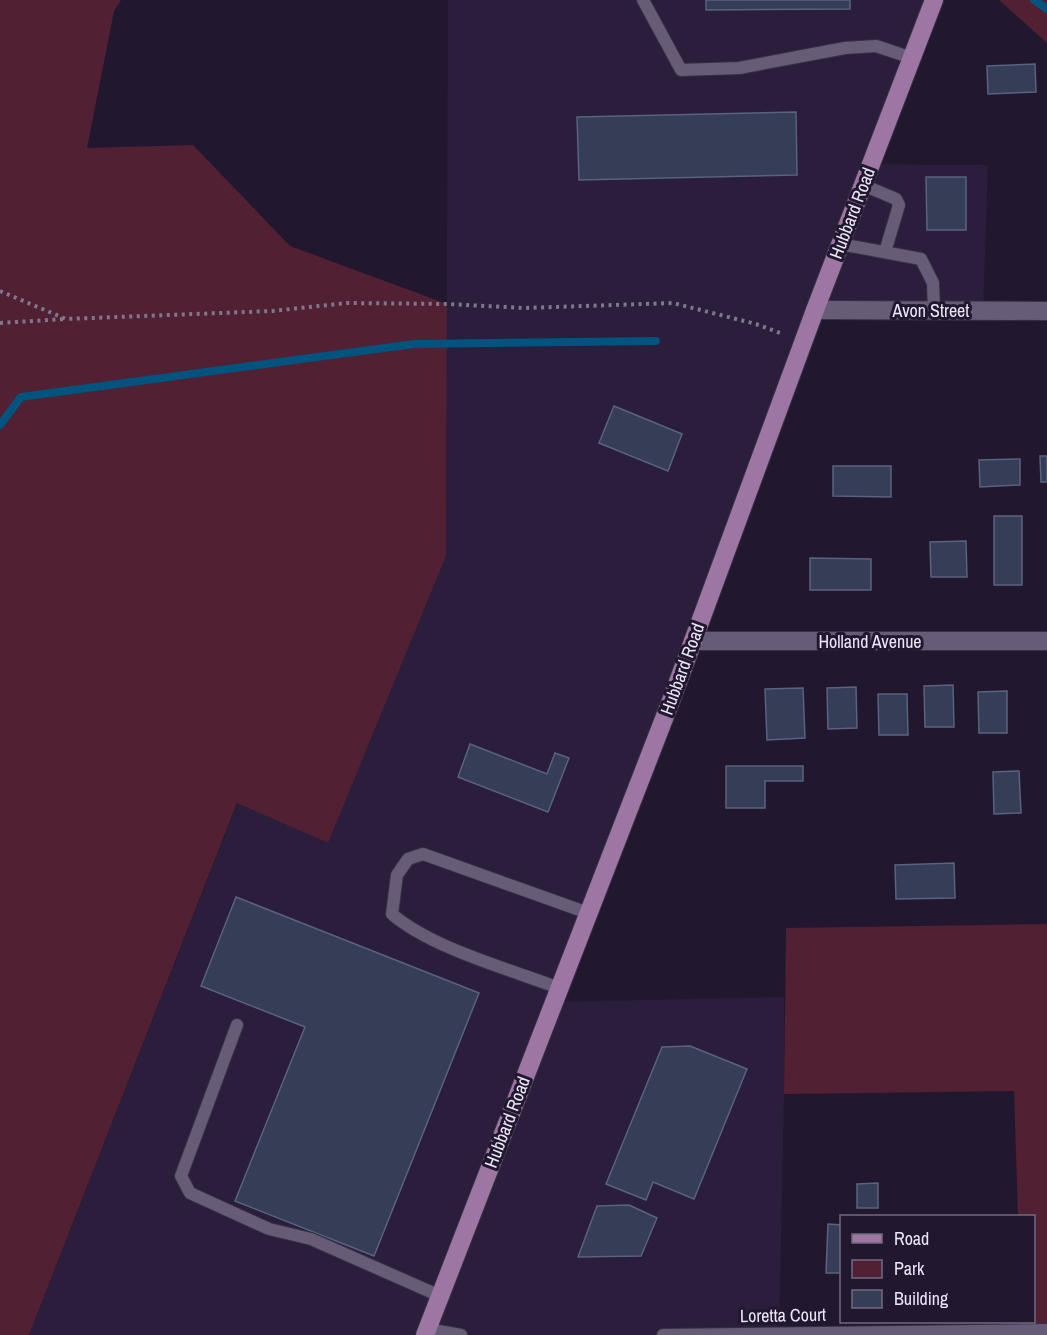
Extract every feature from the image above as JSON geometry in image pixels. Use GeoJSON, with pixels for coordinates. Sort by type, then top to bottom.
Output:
{"type":"FeatureCollection","features":[{"type":"Feature","properties":{"kind":"main road","name":"Hubbard Road"},"geometry":{"type":"LineString","coordinates":[[426,1332],[693,641],[814,310],[934,0]]}},
{"type":"Feature","properties":{"kind":"street","name":"Avon Street"},"geometry":{"type":"LineString","coordinates":[[814,310],[1047,311]]}},
{"type":"Feature","properties":{"kind":"street","name":"Holland Avenue"},"geometry":{"type":"LineString","coordinates":[[693,641],[1047,641]]}},
{"type":"Feature","properties":{"kind":"lane"},"geometry":{"type":"LineString","coordinates":[[643,0],[681,70],[739,68],[845,48],[876,46],[912,58]]}},
{"type":"Feature","properties":{"kind":"lane"},"geometry":{"type":"LineString","coordinates":[[863,185],[896,199],[899,205],[885,252]]}},
{"type":"Feature","properties":{"kind":"lane"},"geometry":{"type":"LineString","coordinates":[[840,244],[921,259],[933,283],[934,310]]}},
{"type":"Feature","properties":{"kind":"lane"},"geometry":{"type":"LineString","coordinates":[[560,988],[448,946],[404,925],[392,914],[397,875],[408,859],[423,854],[588,914]]}},
{"type":"Feature","properties":{"kind":"lane"},"geometry":{"type":"LineString","coordinates":[[237,1025],[182,1176],[190,1193],[269,1229],[311,1239],[440,1296]]}},
{"type":"Feature","properties":{"kind":"lane","name":"Loretta Court"},"geometry":{"type":"LineString","coordinates":[[663,1335],[1047,1330]]}},
{"type":"Feature","properties":{"kind":"lane"},"geometry":{"type":"LineString","coordinates":[[426,1332],[461,1335]]}},
{"type":"Feature","properties":{"kind":"path"},"geometry":{"type":"LineString","coordinates":[[0,291],[66,319]]}},
{"type":"Feature","properties":{"kind":"path"},"geometry":{"type":"LineString","coordinates":[[0,323],[272,311],[347,303],[447,304],[524,308],[673,303],[756,324],[804,341]]}},
{"type":"Feature","properties":{"kind":"shaded area"},"geometry":{"type":"Polygon","coordinates":[[[448,0],[934,0],[872,164],[988,165],[983,311],[814,310],[554,1002],[784,997],[779,1333],[29,1335],[238,802],[327,843],[446,556],[448,0]]]}},
{"type":"Feature","properties":{"kind":"green space"},"geometry":{"type":"Polygon","coordinates":[[[0,0],[121,0],[114,11],[87,148],[193,145],[290,246],[447,304],[446,556],[328,843],[237,803],[29,1335],[0,1335],[0,0]]]}},
{"type":"Feature","properties":{"kind":"green space"},"geometry":{"type":"Polygon","coordinates":[[[999,0],[1047,0],[1047,43],[999,0]]]}},
{"type":"Feature","properties":{"kind":"green space"},"geometry":{"type":"Polygon","coordinates":[[[1047,924],[1047,1330],[1021,1331],[1021,1323],[1035,1323],[1035,1215],[1018,1215],[1014,1091],[784,1094],[786,928],[1047,924]]]}},
{"type":"Feature","properties":{"kind":"building"},"geometry":{"type":"Polygon","coordinates":[[[706,0],[850,0],[850,9],[706,10],[706,0]]]}},
{"type":"Feature","properties":{"kind":"building"},"geometry":{"type":"Polygon","coordinates":[[[1035,64],[1036,92],[988,94],[987,66],[1035,64]]]}},
{"type":"Feature","properties":{"kind":"building"},"geometry":{"type":"Polygon","coordinates":[[[796,112],[797,175],[579,180],[577,117],[796,112]]]}},
{"type":"Feature","properties":{"kind":"building"},"geometry":{"type":"Polygon","coordinates":[[[926,177],[966,177],[966,230],[927,230],[926,177]]]}},
{"type":"Feature","properties":{"kind":"building"},"geometry":{"type":"Polygon","coordinates":[[[614,406],[682,434],[668,471],[599,443],[614,406]]]}},
{"type":"Feature","properties":{"kind":"building"},"geometry":{"type":"Polygon","coordinates":[[[1040,456],[1047,456],[1047,482],[1041,482],[1040,456]]]}},
{"type":"Feature","properties":{"kind":"building"},"geometry":{"type":"Polygon","coordinates":[[[1020,459],[1020,485],[980,487],[979,460],[1020,459]]]}},
{"type":"Feature","properties":{"kind":"building"},"geometry":{"type":"Polygon","coordinates":[[[833,466],[891,466],[891,497],[833,496],[833,466]]]}},
{"type":"Feature","properties":{"kind":"building"},"geometry":{"type":"Polygon","coordinates":[[[994,516],[1022,516],[1022,585],[994,585],[994,516]]]}},
{"type":"Feature","properties":{"kind":"building"},"geometry":{"type":"Polygon","coordinates":[[[966,541],[967,577],[931,577],[930,542],[966,541]]]}},
{"type":"Feature","properties":{"kind":"building"},"geometry":{"type":"Polygon","coordinates":[[[810,558],[871,559],[871,590],[810,590],[810,558]]]}},
{"type":"Feature","properties":{"kind":"building"},"geometry":{"type":"Polygon","coordinates":[[[953,685],[954,727],[925,727],[924,686],[953,685]]]}},
{"type":"Feature","properties":{"kind":"building"},"geometry":{"type":"Polygon","coordinates":[[[856,687],[857,728],[828,729],[827,688],[856,687]]]}},
{"type":"Feature","properties":{"kind":"building"},"geometry":{"type":"Polygon","coordinates":[[[803,688],[805,738],[767,740],[765,689],[803,688]]]}},
{"type":"Feature","properties":{"kind":"building"},"geometry":{"type":"Polygon","coordinates":[[[1007,691],[1007,733],[979,733],[978,692],[1007,691]]]}},
{"type":"Feature","properties":{"kind":"building"},"geometry":{"type":"Polygon","coordinates":[[[878,694],[907,694],[908,735],[879,735],[878,694]]]}},
{"type":"Feature","properties":{"kind":"building"},"geometry":{"type":"Polygon","coordinates":[[[470,744],[547,774],[555,753],[569,758],[548,812],[458,777],[470,744]]]}},
{"type":"Feature","properties":{"kind":"building"},"geometry":{"type":"Polygon","coordinates":[[[726,766],[803,766],[803,781],[765,781],[765,808],[726,808],[726,766]]]}},
{"type":"Feature","properties":{"kind":"building"},"geometry":{"type":"Polygon","coordinates":[[[1019,771],[1021,813],[994,814],[993,772],[1019,771]]]}},
{"type":"Feature","properties":{"kind":"building"},"geometry":{"type":"Polygon","coordinates":[[[954,863],[955,898],[896,899],[895,865],[954,863]]]}},
{"type":"Feature","properties":{"kind":"building"},"geometry":{"type":"Polygon","coordinates":[[[236,897],[479,993],[374,1256],[235,1201],[305,1027],[201,986],[236,897]]]}},
{"type":"Feature","properties":{"kind":"building"},"geometry":{"type":"Polygon","coordinates":[[[690,1046],[747,1069],[694,1199],[653,1182],[646,1200],[606,1184],[662,1047],[690,1046]]]}},
{"type":"Feature","properties":{"kind":"building"},"geometry":{"type":"Polygon","coordinates":[[[878,1183],[878,1208],[857,1208],[857,1184],[878,1183]]]}},
{"type":"Feature","properties":{"kind":"building"},"geometry":{"type":"Polygon","coordinates":[[[629,1205],[657,1218],[641,1256],[578,1257],[597,1206],[629,1205]]]}},
{"type":"Feature","properties":{"kind":"building"},"geometry":{"type":"Polygon","coordinates":[[[828,1224],[840,1225],[840,1273],[826,1273],[828,1224]]]}},
{"type":"Feature","properties":{"kind":"waterway"},"geometry":{"type":"LineString","coordinates":[[1034,0],[1047,9]]}},
{"type":"Feature","properties":{"kind":"waterway"},"geometry":{"type":"LineString","coordinates":[[0,425],[21,397],[414,344],[656,341]]}}]}
